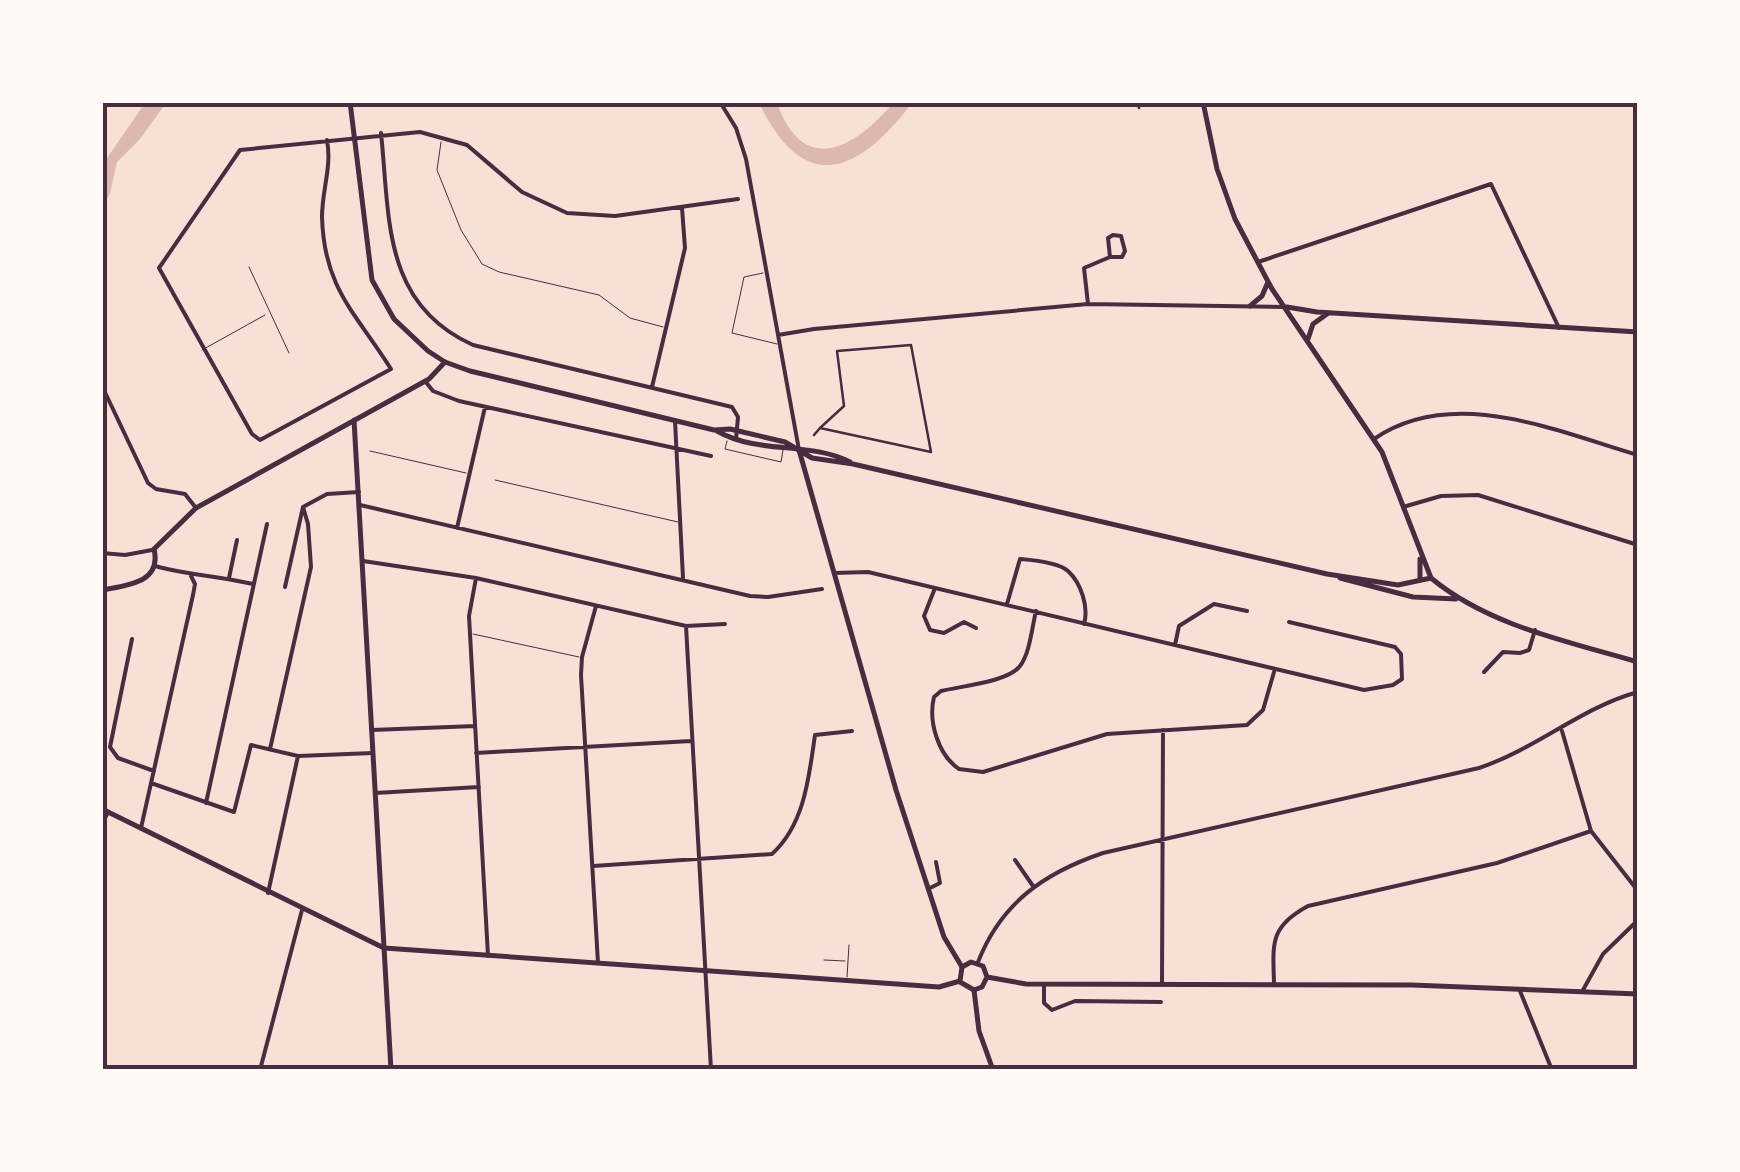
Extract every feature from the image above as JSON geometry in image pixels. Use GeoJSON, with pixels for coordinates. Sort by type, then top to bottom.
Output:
{"type":"FeatureCollection","features":[{"type":"Feature","properties":{"kind":"main road"},"geometry":{"type":"LineString","coordinates":[[350,102],[368,261],[376,290],[403,329],[445,362],[675,421],[784,442],[812,458],[853,464],[1328,574],[1398,586],[1434,580],[1460,600],[1535,630],[1638,662]]}},
{"type":"Feature","properties":{"kind":"main road"},"geometry":{"type":"LineString","coordinates":[[1203,102],[1223,188],[1261,260],[1268,282],[1387,463],[1420,556],[1438,589],[1432,598]]}},
{"type":"Feature","properties":{"kind":"main road"},"geometry":{"type":"LineString","coordinates":[[1250,306],[1262,296],[1268,282]]}},
{"type":"Feature","properties":{"kind":"main road"},"geometry":{"type":"LineString","coordinates":[[1284,307],[1638,332]]}},
{"type":"Feature","properties":{"kind":"main road"},"geometry":{"type":"LineString","coordinates":[[1308,342],[1313,324],[1330,313]]}},
{"type":"Feature","properties":{"kind":"main road"},"geometry":{"type":"LineString","coordinates":[[102,590],[140,582],[155,566],[154,549],[196,508],[425,381],[445,362]]}},
{"type":"Feature","properties":{"kind":"main road"},"geometry":{"type":"LineString","coordinates":[[354,420],[391,1070]]}},
{"type":"Feature","properties":{"kind":"main road"},"geometry":{"type":"LineString","coordinates":[[714,430],[783,450],[799,450]]}},
{"type":"Feature","properties":{"kind":"main road"},"geometry":{"type":"LineString","coordinates":[[799,450],[886,760],[928,889],[950,950],[962,967],[960,981],[966,988],[982,987],[986,969],[978,962],[962,967]]}},
{"type":"Feature","properties":{"kind":"main road"},"geometry":{"type":"LineString","coordinates":[[1420,556],[1418,593],[1423,598]]}},
{"type":"Feature","properties":{"kind":"main road"},"geometry":{"type":"LineString","coordinates":[[1328,574],[1423,598],[1460,600]]}},
{"type":"Feature","properties":{"kind":"main road"},"geometry":{"type":"LineString","coordinates":[[106,810],[384,948],[939,986],[960,981]]}},
{"type":"Feature","properties":{"kind":"main road"},"geometry":{"type":"LineString","coordinates":[[987,977],[1044,984],[1274,983],[1638,994]]}},
{"type":"Feature","properties":{"kind":"main road"},"geometry":{"type":"LineString","coordinates":[[974,990],[979,1031],[993,1070]]}},
{"type":"Feature","properties":{"kind":"street"},"geometry":{"type":"LineString","coordinates":[[720,102],[743,147],[799,450]]}},
{"type":"Feature","properties":{"kind":"street"},"geometry":{"type":"LineString","coordinates":[[1138,102],[1139,108]]}},
{"type":"Feature","properties":{"kind":"street"},"geometry":{"type":"LineString","coordinates":[[327,140],[329,164],[322,215],[328,264],[349,311],[391,369],[266,439],[253,436],[159,268],[238,151],[380,133],[420,132],[472,148],[522,192],[567,212],[608,216],[738,198]]}},
{"type":"Feature","properties":{"kind":"street"},"geometry":{"type":"LineString","coordinates":[[380,133],[392,251],[406,285],[430,318],[473,345],[732,407],[738,415],[737,431],[732,438]]}},
{"type":"Feature","properties":{"kind":"street"},"geometry":{"type":"LineString","coordinates":[[1261,260],[1490,184],[1495,187],[1559,328]]}},
{"type":"Feature","properties":{"kind":"street"},"geometry":{"type":"LineString","coordinates":[[652,388],[684,248],[682,208]]}},
{"type":"Feature","properties":{"kind":"street"},"geometry":{"type":"LineString","coordinates":[[1088,304],[1084,268],[1124,254],[1119,235],[1106,240],[1110,257]]}},
{"type":"Feature","properties":{"kind":"street"},"geometry":{"type":"LineString","coordinates":[[778,335],[1088,304],[1284,307]]}},
{"type":"Feature","properties":{"kind":"street"},"geometry":{"type":"LineString","coordinates":[[814,434],[820,428],[844,406],[838,352],[911,345],[931,452],[820,428]]}},
{"type":"Feature","properties":{"kind":"street"},"geometry":{"type":"LineString","coordinates":[[425,381],[440,395],[710,456]]}},
{"type":"Feature","properties":{"kind":"street"},"geometry":{"type":"LineString","coordinates":[[102,386],[145,480],[156,489],[187,495],[196,508]]}},
{"type":"Feature","properties":{"kind":"street"},"geometry":{"type":"LineString","coordinates":[[457,528],[485,406]]}},
{"type":"Feature","properties":{"kind":"street"},"geometry":{"type":"LineString","coordinates":[[1374,440],[1387,431],[1428,418],[1482,414],[1521,421],[1638,455]]}},
{"type":"Feature","properties":{"kind":"street"},"geometry":{"type":"LineString","coordinates":[[675,421],[683,578]]}},
{"type":"Feature","properties":{"kind":"street"},"geometry":{"type":"LineString","coordinates":[[285,587],[303,507],[327,494],[359,492]]}},
{"type":"Feature","properties":{"kind":"street"},"geometry":{"type":"LineString","coordinates":[[1403,507],[1441,496],[1478,494],[1638,546]]}},
{"type":"Feature","properties":{"kind":"street"},"geometry":{"type":"LineString","coordinates":[[360,505],[756,597],[822,588]]}},
{"type":"Feature","properties":{"kind":"street"},"geometry":{"type":"LineString","coordinates":[[270,749],[311,567],[303,507]]}},
{"type":"Feature","properties":{"kind":"street"},"geometry":{"type":"LineString","coordinates":[[206,802],[268,524]]}},
{"type":"Feature","properties":{"kind":"street"},"geometry":{"type":"LineString","coordinates":[[229,578],[237,540]]}},
{"type":"Feature","properties":{"kind":"street"},"geometry":{"type":"LineString","coordinates":[[103,554],[125,555],[154,549]]}},
{"type":"Feature","properties":{"kind":"street"},"geometry":{"type":"LineString","coordinates":[[363,561],[476,578],[686,626],[725,624]]}},
{"type":"Feature","properties":{"kind":"street"},"geometry":{"type":"LineString","coordinates":[[1007,604],[1018,561],[1062,567],[1069,572],[1086,603],[1084,624]]}},
{"type":"Feature","properties":{"kind":"street"},"geometry":{"type":"LineString","coordinates":[[155,566],[191,576],[206,574],[254,584]]}},
{"type":"Feature","properties":{"kind":"street"},"geometry":{"type":"LineString","coordinates":[[834,573],[862,570],[1366,690],[1397,684],[1403,678],[1401,654],[1395,647],[1289,622]]}},
{"type":"Feature","properties":{"kind":"street"},"geometry":{"type":"LineString","coordinates":[[141,828],[193,595],[191,576]]}},
{"type":"Feature","properties":{"kind":"street"},"geometry":{"type":"LineString","coordinates":[[476,578],[469,611],[488,956]]}},
{"type":"Feature","properties":{"kind":"street"},"geometry":{"type":"LineString","coordinates":[[935,588],[924,616],[930,630],[944,633],[964,622],[976,628]]}},
{"type":"Feature","properties":{"kind":"street"},"geometry":{"type":"LineString","coordinates":[[1174,646],[1179,626],[1214,604],[1247,611]]}},
{"type":"Feature","properties":{"kind":"street"},"geometry":{"type":"LineString","coordinates":[[596,606],[582,658],[598,963]]}},
{"type":"Feature","properties":{"kind":"street"},"geometry":{"type":"LineString","coordinates":[[1036,610],[1024,660],[1016,670],[1004,677],[941,691],[934,697],[932,718],[941,749],[950,763],[964,771],[977,773],[1090,738],[1231,728],[1252,722],[1266,704],[1274,670]]}},
{"type":"Feature","properties":{"kind":"street"},"geometry":{"type":"LineString","coordinates":[[686,626],[711,1070]]}},
{"type":"Feature","properties":{"kind":"street"},"geometry":{"type":"LineString","coordinates":[[1484,672],[1504,652],[1529,650],[1535,630]]}},
{"type":"Feature","properties":{"kind":"street"},"geometry":{"type":"LineString","coordinates":[[132,639],[110,748],[118,758],[154,771]]}},
{"type":"Feature","properties":{"kind":"street"},"geometry":{"type":"LineString","coordinates":[[978,962],[998,920],[1033,886],[1084,860],[1478,768],[1515,754],[1608,702],[1638,692]]}},
{"type":"Feature","properties":{"kind":"street"},"geometry":{"type":"LineString","coordinates":[[372,730],[475,726]]}},
{"type":"Feature","properties":{"kind":"street"},"geometry":{"type":"LineString","coordinates":[[1162,984],[1163,730]]}},
{"type":"Feature","properties":{"kind":"street"},"geometry":{"type":"LineString","coordinates":[[1561,730],[1591,831],[1638,891]]}},
{"type":"Feature","properties":{"kind":"street"},"geometry":{"type":"LineString","coordinates":[[593,866],[766,856],[774,852],[801,807],[812,770],[814,736],[819,732],[852,731]]}},
{"type":"Feature","properties":{"kind":"street"},"geometry":{"type":"LineString","coordinates":[[476,753],[692,741]]}},
{"type":"Feature","properties":{"kind":"street"},"geometry":{"type":"LineString","coordinates":[[151,783],[235,812],[251,745],[298,756],[373,752]]}},
{"type":"Feature","properties":{"kind":"street"},"geometry":{"type":"LineString","coordinates":[[268,893],[298,756]]}},
{"type":"Feature","properties":{"kind":"street"},"geometry":{"type":"LineString","coordinates":[[375,793],[478,786]]}},
{"type":"Feature","properties":{"kind":"street"},"geometry":{"type":"LineString","coordinates":[[102,824],[106,810]]}},
{"type":"Feature","properties":{"kind":"street"},"geometry":{"type":"LineString","coordinates":[[1274,983],[1276,933],[1286,920],[1308,906],[1497,863],[1591,831]]}},
{"type":"Feature","properties":{"kind":"street"},"geometry":{"type":"LineString","coordinates":[[1015,860],[1033,886]]}},
{"type":"Feature","properties":{"kind":"street"},"geometry":{"type":"LineString","coordinates":[[928,889],[940,883],[936,862]]}},
{"type":"Feature","properties":{"kind":"street"},"geometry":{"type":"LineString","coordinates":[[260,1070],[302,910]]}},
{"type":"Feature","properties":{"kind":"street"},"geometry":{"type":"LineString","coordinates":[[1582,992],[1603,954],[1638,920]]}},
{"type":"Feature","properties":{"kind":"street"},"geometry":{"type":"LineString","coordinates":[[1044,984],[1044,1002],[1052,1010],[1074,1001],[1160,1002]]}},
{"type":"Feature","properties":{"kind":"street"},"geometry":{"type":"LineString","coordinates":[[1520,990],[1552,1070]]}},
{"type":"Feature","properties":{"kind":"lane"},"geometry":{"type":"LineString","coordinates":[[442,136],[437,170],[462,230],[482,264],[499,272],[599,294],[635,320],[666,328]]}},
{"type":"Feature","properties":{"kind":"lane"},"geometry":{"type":"LineString","coordinates":[[249,268],[289,353]]}},
{"type":"Feature","properties":{"kind":"lane"},"geometry":{"type":"LineString","coordinates":[[766,273],[744,277],[732,333],[779,345]]}},
{"type":"Feature","properties":{"kind":"lane"},"geometry":{"type":"LineString","coordinates":[[202,350],[268,312]]}},
{"type":"Feature","properties":{"kind":"lane"},"geometry":{"type":"LineString","coordinates":[[732,438],[725,449],[780,462],[783,450]]}},
{"type":"Feature","properties":{"kind":"lane"},"geometry":{"type":"LineString","coordinates":[[370,451],[470,474]]}},
{"type":"Feature","properties":{"kind":"lane"},"geometry":{"type":"LineString","coordinates":[[494,480],[681,522]]}},
{"type":"Feature","properties":{"kind":"lane"},"geometry":{"type":"LineString","coordinates":[[470,634],[582,658]]}},
{"type":"Feature","properties":{"kind":"lane"},"geometry":{"type":"LineString","coordinates":[[847,980],[849,945]]}},
{"type":"Feature","properties":{"kind":"lane"},"geometry":{"type":"LineString","coordinates":[[824,960],[848,962]]}},
{"type":"Feature","properties":{"kind":"shaded area"},"geometry":{"type":"Polygon","coordinates":[[[145,103],[166,103],[117,162],[103,207],[103,164],[145,103]]]}},
{"type":"Feature","properties":{"kind":"shaded area"},"geometry":{"type":"Polygon","coordinates":[[[759,103],[777,103],[801,141],[816,148],[831,148],[863,133],[893,103],[912,103],[871,146],[832,165],[813,163],[794,152],[776,133],[759,103]]]}}]}
